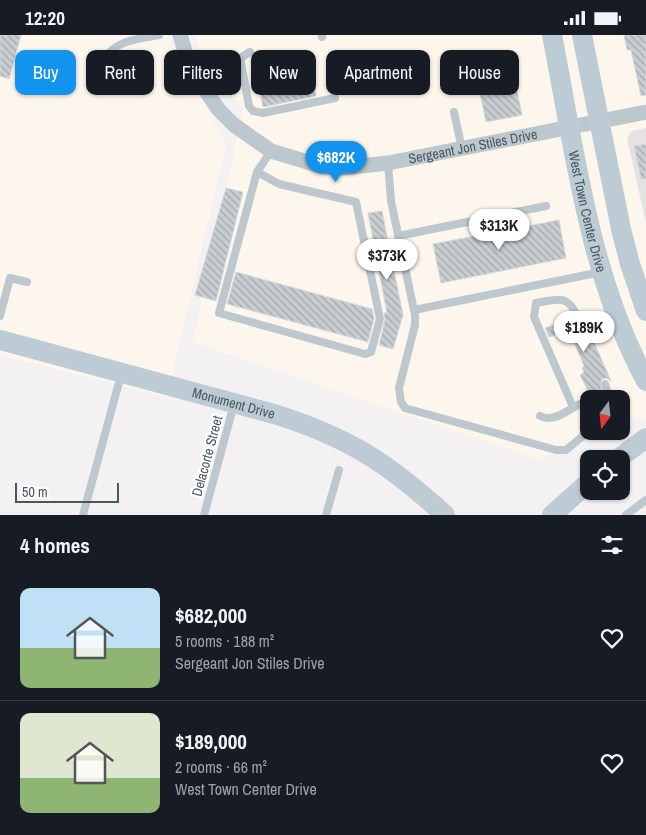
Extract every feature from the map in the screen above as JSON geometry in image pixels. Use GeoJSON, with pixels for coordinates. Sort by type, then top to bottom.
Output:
{"type":"FeatureCollection","features":[{"type":"Feature","properties":{"kind":"street","name":"Sergeant Jon Stiles Drive"},"geometry":{"type":"LineString","coordinates":[[180,35],[190,68],[219,110],[234,125],[271,151],[324,167],[343,168],[388,163],[646,112]]}},
{"type":"Feature","properties":{"kind":"street","name":"West Town Center Drive"},"geometry":{"type":"LineString","coordinates":[[552,35],[601,272],[621,330],[646,381]]}},
{"type":"Feature","properties":{"kind":"street","name":"West Town Center Drive"},"geometry":{"type":"LineString","coordinates":[[582,35],[626,251],[646,311]]}},
{"type":"Feature","properties":{"kind":"street","name":"Monument Drive"},"geometry":{"type":"LineString","coordinates":[[0,340],[296,421],[348,442],[381,461],[445,515]]}},
{"type":"Feature","properties":{"kind":"street"},"geometry":{"type":"LineString","coordinates":[[629,450],[646,437]]}},
{"type":"Feature","properties":{"kind":"street"},"geometry":{"type":"LineString","coordinates":[[552,515],[580,490]]}},
{"type":"Feature","properties":{"kind":"lane"},"geometry":{"type":"LineString","coordinates":[[111,50],[120,43],[159,35]]}},
{"type":"Feature","properties":{"kind":"lane"},"geometry":{"type":"LineString","coordinates":[[250,52],[242,57],[241,62],[249,106],[253,111],[263,113],[335,98]]}},
{"type":"Feature","properties":{"kind":"lane"},"geometry":{"type":"LineString","coordinates":[[454,112],[462,149]]}},
{"type":"Feature","properties":{"kind":"lane"},"geometry":{"type":"LineString","coordinates":[[256,172],[280,184],[356,203],[380,319],[371,352],[365,354],[218,313],[256,172],[271,151]]}},
{"type":"Feature","properties":{"kind":"lane"},"geometry":{"type":"LineString","coordinates":[[388,163],[391,201],[414,310],[415,325],[399,394],[406,408],[412,412],[562,451],[580,438]]}},
{"type":"Feature","properties":{"kind":"lane"},"geometry":{"type":"LineString","coordinates":[[398,236],[546,206]]}},
{"type":"Feature","properties":{"kind":"lane"},"geometry":{"type":"LineString","coordinates":[[414,310],[601,272]]}},
{"type":"Feature","properties":{"kind":"lane"},"geometry":{"type":"LineString","coordinates":[[0,316],[10,278],[27,282]]}},
{"type":"Feature","properties":{"kind":"lane"},"geometry":{"type":"LineString","coordinates":[[573,407],[534,317],[536,303],[562,299],[571,304],[577,316]]}},
{"type":"Feature","properties":{"kind":"lane"},"geometry":{"type":"LineString","coordinates":[[83,515],[122,372]]}},
{"type":"Feature","properties":{"kind":"lane"},"geometry":{"type":"LineString","coordinates":[[605,384],[607,390]]}},
{"type":"Feature","properties":{"kind":"lane","name":"Delacorte Street"},"geometry":{"type":"LineString","coordinates":[[204,515],[234,403]]}},
{"type":"Feature","properties":{"kind":"lane"},"geometry":{"type":"LineString","coordinates":[[540,416],[546,419],[554,418],[580,404]]}},
{"type":"Feature","properties":{"kind":"lane"},"geometry":{"type":"LineString","coordinates":[[326,515],[339,470]]}},
{"type":"Feature","properties":{"kind":"lane"},"geometry":{"type":"LineString","coordinates":[[626,515],[646,500]]}},
{"type":"Feature","properties":{"kind":"shaded area"},"geometry":{"type":"Polygon","coordinates":[[[0,35],[167,35],[175,50],[164,50],[164,95],[199,95],[226,144],[167,397],[0,355],[0,35]]]}},
{"type":"Feature","properties":{"kind":"shaded area"},"geometry":{"type":"Polygon","coordinates":[[[195,35],[646,35],[646,419],[630,420],[630,390],[580,390],[580,440],[540,460],[193,342],[243,109],[231,95],[241,95],[241,50],[198,50],[195,35]]]}},
{"type":"Feature","properties":{"kind":"shaded area"},"geometry":{"type":"Polygon","coordinates":[[[646,128],[646,223],[627,138],[632,131],[646,128]]]}},
{"type":"Feature","properties":{"kind":"building"},"geometry":{"type":"Polygon","coordinates":[[[0,35],[21,35],[17,50],[15,50],[9,79],[0,76],[0,35]]]}},
{"type":"Feature","properties":{"kind":"building"},"geometry":{"type":"Polygon","coordinates":[[[624,35],[646,35],[646,95],[641,96],[631,50],[627,50],[624,35]]]}},
{"type":"Feature","properties":{"kind":"building"},"geometry":{"type":"Polygon","coordinates":[[[261,95],[316,95],[316,96],[263,107],[261,95]]]}},
{"type":"Feature","properties":{"kind":"building"},"geometry":{"type":"Polygon","coordinates":[[[480,95],[518,95],[522,115],[486,122],[480,95]]]}},
{"type":"Feature","properties":{"kind":"building"},"geometry":{"type":"Polygon","coordinates":[[[646,144],[646,179],[641,179],[634,146],[646,144]]]}},
{"type":"Feature","properties":{"kind":"building"},"geometry":{"type":"Polygon","coordinates":[[[226,188],[243,192],[216,301],[195,295],[226,188]]]}},
{"type":"Feature","properties":{"kind":"building"},"geometry":{"type":"Polygon","coordinates":[[[382,211],[403,315],[393,349],[379,345],[385,320],[384,313],[387,313],[368,213],[382,211]]]}},
{"type":"Feature","properties":{"kind":"building"},"geometry":{"type":"Polygon","coordinates":[[[559,220],[566,258],[441,283],[433,244],[559,220]]]}},
{"type":"Feature","properties":{"kind":"building"},"geometry":{"type":"Polygon","coordinates":[[[236,272],[372,309],[374,319],[368,342],[227,304],[236,272]]]}},
{"type":"Feature","properties":{"kind":"building"},"geometry":{"type":"Polygon","coordinates":[[[582,315],[611,381],[606,378],[601,380],[601,390],[588,390],[580,375],[584,372],[582,368],[584,366],[569,330],[549,337],[545,328],[572,318],[579,321],[582,315]]]}}]}
